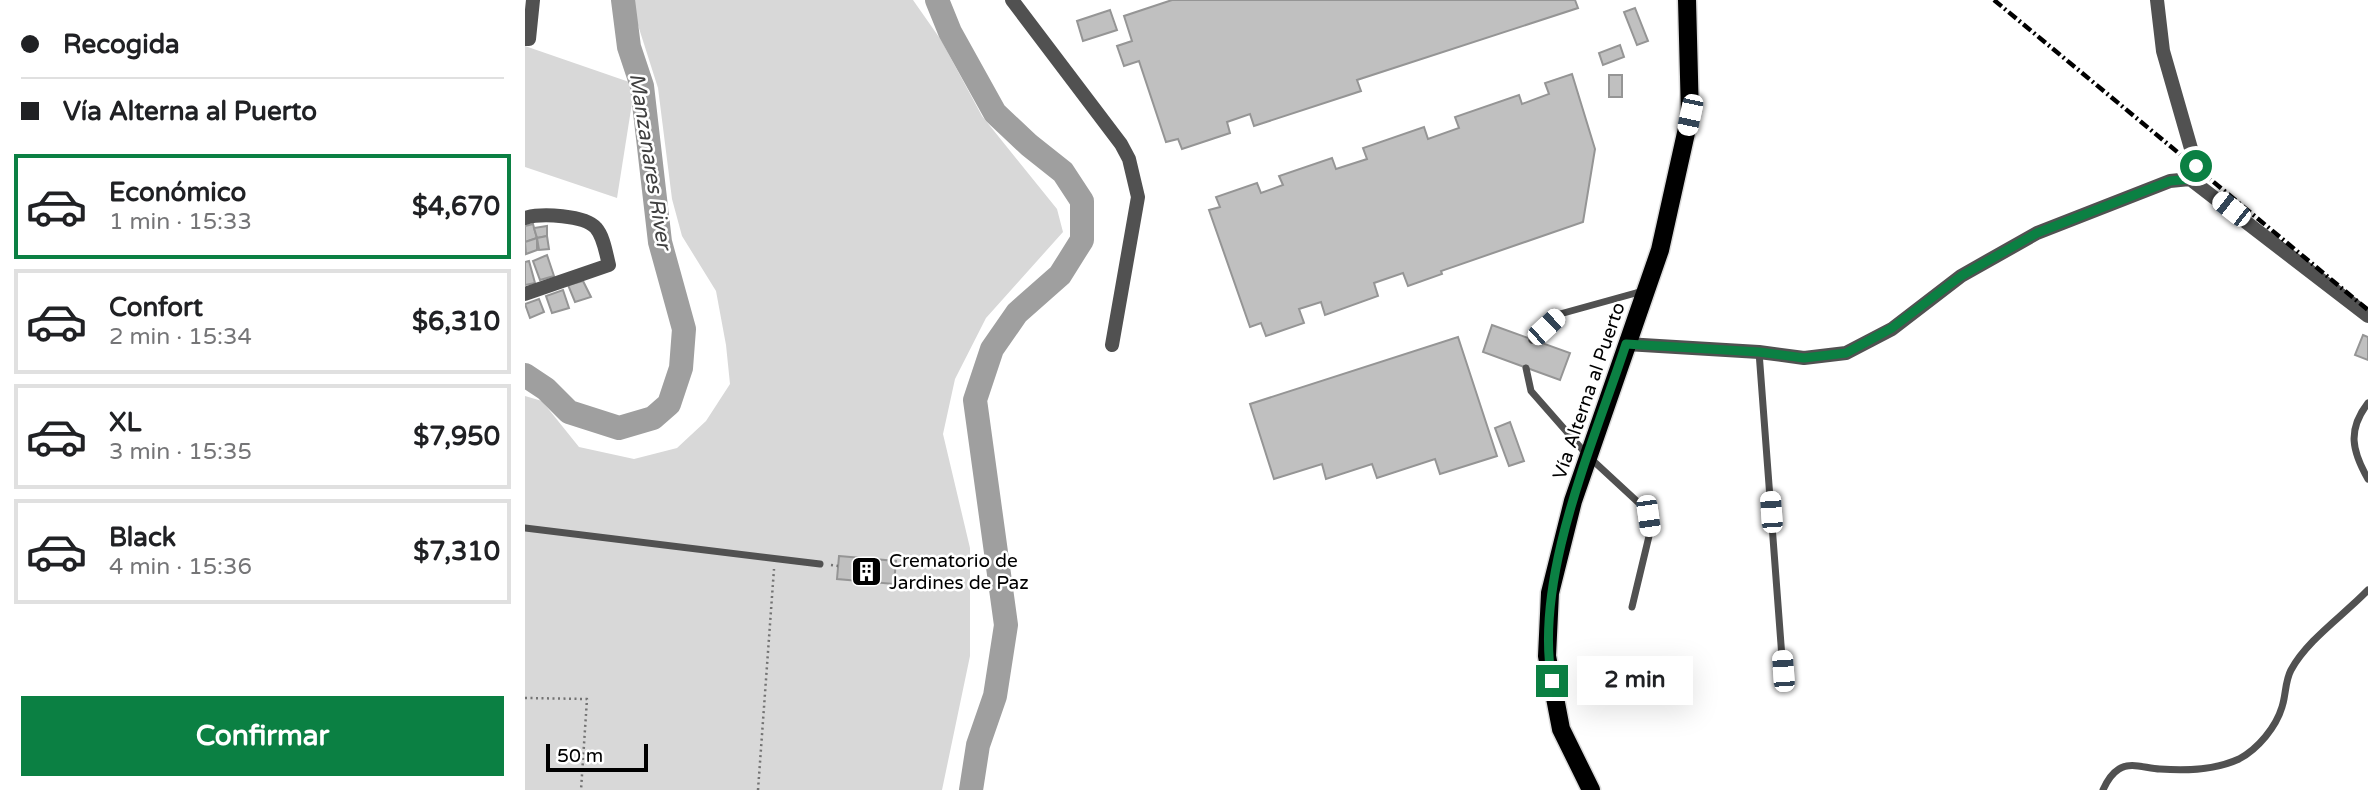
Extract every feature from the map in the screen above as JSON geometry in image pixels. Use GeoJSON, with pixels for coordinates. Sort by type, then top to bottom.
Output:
{"type":"FeatureCollection","features":[{"type":"Feature","properties":{"kind":"main road","name":"Vía Alterna al Puerto"},"geometry":{"type":"LineString","coordinates":[[1591,790],[1561,729],[1547,656],[1550,593],[1573,501],[1660,250],[1690,115],[1687,0]]}},
{"type":"Feature","properties":{"kind":"street"},"geometry":{"type":"LineString","coordinates":[[525,39],[529,39],[533,0]]}},
{"type":"Feature","properties":{"kind":"street"},"geometry":{"type":"LineString","coordinates":[[1012,0],[1121,144],[1129,159],[1139,197],[1112,345]]}},
{"type":"Feature","properties":{"kind":"street"},"geometry":{"type":"LineString","coordinates":[[2157,0],[2163,51],[2196,166],[2190,179]]}},
{"type":"Feature","properties":{"kind":"street"},"geometry":{"type":"LineString","coordinates":[[1626,344],[1759,352],[1804,358],[1846,353],[1892,328],[1961,276],[2037,233],[2170,181],[2190,179],[2368,316]]}},
{"type":"Feature","properties":{"kind":"street"},"geometry":{"type":"LineString","coordinates":[[525,218],[535,215],[590,221],[599,230],[609,265],[525,294]]}},
{"type":"Feature","properties":{"kind":"lane"},"geometry":{"type":"LineString","coordinates":[[1532,340],[1560,314],[1646,290]]}},
{"type":"Feature","properties":{"kind":"lane"},"geometry":{"type":"LineString","coordinates":[[1759,352],[1783,671]]}},
{"type":"Feature","properties":{"kind":"lane"},"geometry":{"type":"LineString","coordinates":[[1526,368],[1531,391],[1588,456],[1641,505],[1648,516],[1650,532],[1632,607]]}},
{"type":"Feature","properties":{"kind":"lane"},"geometry":{"type":"LineString","coordinates":[[2368,403],[2356,421],[2354,442],[2359,464],[2368,479]]}},
{"type":"Feature","properties":{"kind":"lane"},"geometry":{"type":"LineString","coordinates":[[525,528],[820,564]]}},
{"type":"Feature","properties":{"kind":"lane"},"geometry":{"type":"LineString","coordinates":[[2103,790],[2119,768],[2131,766],[2189,769],[2222,766],[2242,757],[2266,736],[2282,708],[2290,671],[2315,639],[2368,590]]}},
{"type":"Feature","properties":{"kind":"path"},"geometry":{"type":"LineString","coordinates":[[758,790],[775,559]]}},
{"type":"Feature","properties":{"kind":"path"},"geometry":{"type":"LineString","coordinates":[[525,698],[587,699],[581,790]]}},
{"type":"Feature","properties":{"kind":"shaded area"},"geometry":{"type":"Polygon","coordinates":[[[630,0],[913,0],[941,40],[982,116],[1057,209],[1063,232],[986,318],[955,379],[943,434],[970,548],[970,656],[942,790],[525,790],[525,396],[542,401],[579,447],[634,459],[677,448],[706,421],[730,384],[716,291],[682,236],[672,199],[658,88],[630,0]]]}},
{"type":"Feature","properties":{"kind":"shaded area"},"geometry":{"type":"Polygon","coordinates":[[[525,46],[635,84],[617,198],[525,167],[525,46]]]}},
{"type":"Feature","properties":{"kind":"building"},"geometry":{"type":"Polygon","coordinates":[[[1172,0],[1575,0],[1578,8],[1357,80],[1361,91],[1254,126],[1250,114],[1227,122],[1230,133],[1182,149],[1178,139],[1166,142],[1139,61],[1124,66],[1117,46],[1132,41],[1124,16],[1172,0]]]}},
{"type":"Feature","properties":{"kind":"building"},"geometry":{"type":"Polygon","coordinates":[[[1635,8],[1648,41],[1637,45],[1624,12],[1635,8]]]}},
{"type":"Feature","properties":{"kind":"building"},"geometry":{"type":"Polygon","coordinates":[[[1110,10],[1117,30],[1083,41],[1077,21],[1110,10]]]}},
{"type":"Feature","properties":{"kind":"building"},"geometry":{"type":"Polygon","coordinates":[[[1620,45],[1624,57],[1603,65],[1599,53],[1620,45]]]}},
{"type":"Feature","properties":{"kind":"building"},"geometry":{"type":"Polygon","coordinates":[[[1572,74],[1595,149],[1583,222],[1441,271],[1442,274],[1408,286],[1403,273],[1374,283],[1378,296],[1325,315],[1321,302],[1299,309],[1304,323],[1266,336],[1261,323],[1250,327],[1209,210],[1220,207],[1216,197],[1257,183],[1261,193],[1283,185],[1279,176],[1332,158],[1336,169],[1367,159],[1363,148],[1424,127],[1428,139],[1459,128],[1455,117],[1519,95],[1522,104],[1549,94],[1545,83],[1572,74]]]}},
{"type":"Feature","properties":{"kind":"building"},"geometry":{"type":"Polygon","coordinates":[[[1609,75],[1622,75],[1622,97],[1609,97],[1609,75]]]}},
{"type":"Feature","properties":{"kind":"building"},"geometry":{"type":"Polygon","coordinates":[[[533,224],[537,238],[525,242],[525,226],[533,224]]]}},
{"type":"Feature","properties":{"kind":"building"},"geometry":{"type":"Polygon","coordinates":[[[547,226],[547,236],[537,238],[534,228],[547,226]]]}},
{"type":"Feature","properties":{"kind":"building"},"geometry":{"type":"Polygon","coordinates":[[[547,236],[549,249],[539,250],[537,238],[547,236]]]}},
{"type":"Feature","properties":{"kind":"building"},"geometry":{"type":"Polygon","coordinates":[[[537,238],[537,250],[526,254],[525,242],[537,238]]]}},
{"type":"Feature","properties":{"kind":"building"},"geometry":{"type":"Polygon","coordinates":[[[547,255],[554,276],[540,280],[533,261],[547,255]]]}},
{"type":"Feature","properties":{"kind":"building"},"geometry":{"type":"Polygon","coordinates":[[[529,261],[535,283],[525,285],[525,262],[529,261]]]}},
{"type":"Feature","properties":{"kind":"building"},"geometry":{"type":"Polygon","coordinates":[[[583,281],[591,297],[575,302],[568,285],[583,281]]]}},
{"type":"Feature","properties":{"kind":"building"},"geometry":{"type":"Polygon","coordinates":[[[563,290],[569,308],[552,313],[546,296],[563,290]]]}},
{"type":"Feature","properties":{"kind":"building"},"geometry":{"type":"Polygon","coordinates":[[[539,299],[544,312],[530,318],[525,304],[539,299]]]}},
{"type":"Feature","properties":{"kind":"building"},"geometry":{"type":"Polygon","coordinates":[[[1492,325],[1570,353],[1560,380],[1483,352],[1492,325]]]}},
{"type":"Feature","properties":{"kind":"building"},"geometry":{"type":"Polygon","coordinates":[[[2363,335],[2368,337],[2368,360],[2355,355],[2363,335]]]}},
{"type":"Feature","properties":{"kind":"building"},"geometry":{"type":"Polygon","coordinates":[[[1458,337],[1497,456],[1440,474],[1435,459],[1377,478],[1372,464],[1326,479],[1322,464],[1274,479],[1250,404],[1458,337]]]}},
{"type":"Feature","properties":{"kind":"building"},"geometry":{"type":"Polygon","coordinates":[[[1510,422],[1524,461],[1509,466],[1495,428],[1510,422]]]}},
{"type":"Feature","properties":{"kind":"building","name":"Crematorio de Jardines de Paz"},"geometry":{"type":"Polygon","coordinates":[[[839,556],[896,561],[894,584],[837,579],[839,556]]]}},
{"type":"Feature","properties":{"kind":"waterway","name":"Manzanares River"},"geometry":{"type":"LineString","coordinates":[[525,375],[546,389],[569,412],[619,428],[653,418],[669,404],[681,368],[684,329],[660,242],[642,86],[629,47],[623,0]]}},
{"type":"Feature","properties":{"kind":"waterway","name":"Manzanares River"},"geometry":{"type":"LineString","coordinates":[[937,0],[950,32],[995,113],[1063,172],[1082,201],[1082,240],[1060,275],[1017,313],[992,349],[975,400],[1006,625],[995,696],[978,745],[971,790]]}},
{"type":"Feature","properties":{"kind":"railway"},"geometry":{"type":"LineString","coordinates":[[1994,0],[2368,310]]}},
{"type":"Feature","properties":{"kind":"place","name":"Crematorio de Jardines de Paz"},"geometry":{"type":"Point","coordinates":[866,572]}},
{"type":"Feature","properties":{"kind":"route"},"geometry":{"type":"LineString","coordinates":[[1552,681],[1547,656],[1550,593],[1573,501],[1626,344],[1688,346],[1804,358],[1846,353],[1892,328],[1961,276],[2037,233],[2170,181],[2190,179],[2196,166]]}}]}
